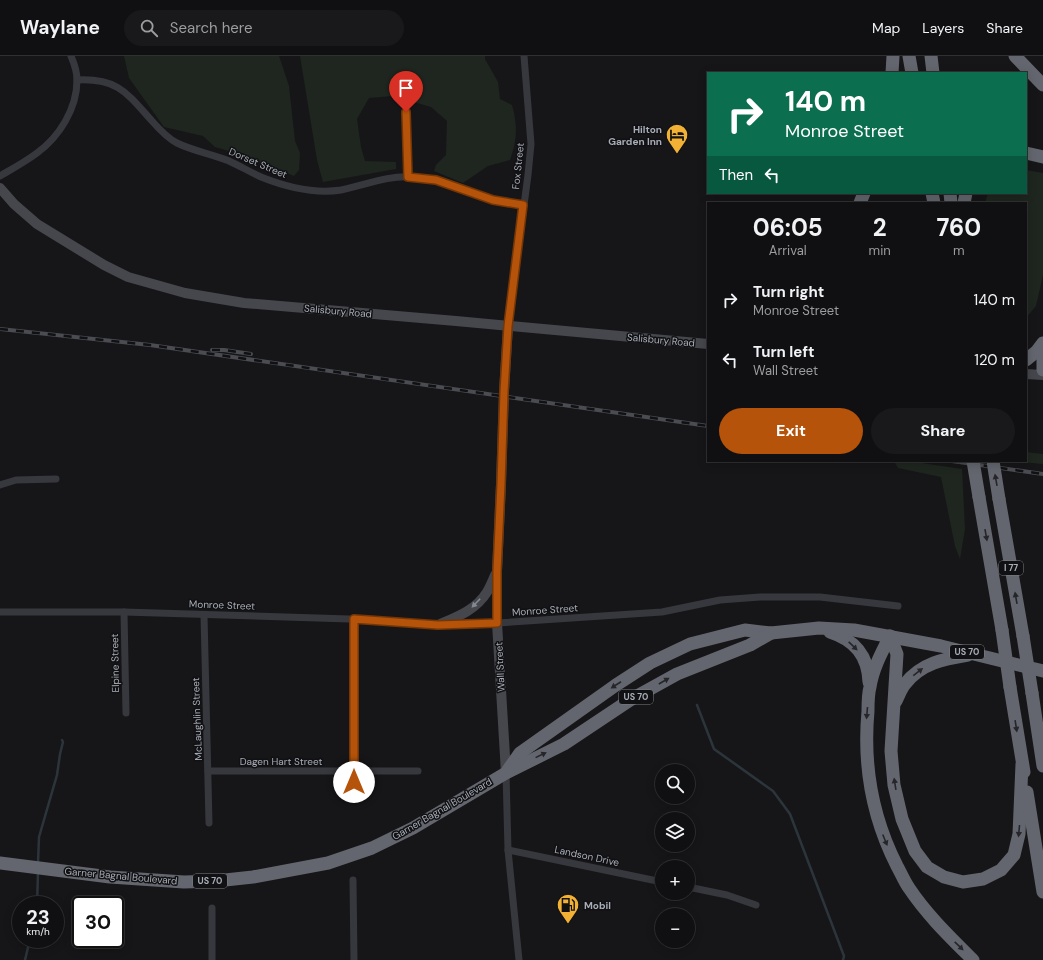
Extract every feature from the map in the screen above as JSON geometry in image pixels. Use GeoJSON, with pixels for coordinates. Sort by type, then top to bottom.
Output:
{"type":"FeatureCollection","features":[{"type":"Feature","properties":{"kind":"highway"},"geometry":{"type":"LineString","coordinates":[[892,72],[893,56]]}},
{"type":"Feature","properties":{"kind":"highway"},"geometry":{"type":"LineString","coordinates":[[909,56],[912,72]]}},
{"type":"Feature","properties":{"kind":"highway"},"geometry":{"type":"LineString","coordinates":[[931,56],[932,72]]}},
{"type":"Feature","properties":{"kind":"highway"},"geometry":{"type":"LineString","coordinates":[[1015,56],[1043,85]]}},
{"type":"Feature","properties":{"kind":"highway"},"geometry":{"type":"LineString","coordinates":[[1027,153],[1043,157]]}},
{"type":"Feature","properties":{"kind":"highway"},"geometry":{"type":"LineString","coordinates":[[1027,359],[1038,351],[1043,343]]}},
{"type":"Feature","properties":{"kind":"highway"},"geometry":{"type":"LineString","coordinates":[[1043,360],[1043,370]]}},
{"type":"Feature","properties":{"kind":"highway","name":"I 77"},"geometry":{"type":"LineString","coordinates":[[973,462],[1002,630],[1043,892]]}},
{"type":"Feature","properties":{"kind":"highway","name":"I 77"},"geometry":{"type":"LineString","coordinates":[[993,462],[1023,636],[1043,766]]}},
{"type":"Feature","properties":{"kind":"highway"},"geometry":{"type":"LineString","coordinates":[[819,628],[841,636],[854,645],[863,657],[869,671],[870,686]]}},
{"type":"Feature","properties":{"kind":"highway","name":"Garner Bagnal Boulevard"},"geometry":{"type":"LineString","coordinates":[[506,773],[520,753],[616,685],[650,663],[690,644],[745,630],[771,632],[819,628],[854,630],[890,636],[1043,671]]}},
{"type":"Feature","properties":{"kind":"highway","name":"Garner Bagnal Boulevard"},"geometry":{"type":"LineString","coordinates":[[0,863],[110,877],[184,882],[216,881],[253,877],[292,871],[328,863],[372,848],[413,828],[506,773],[564,744],[630,700],[677,674],[750,645],[771,632]]}},
{"type":"Feature","properties":{"kind":"highway"},"geometry":{"type":"LineString","coordinates":[[890,636],[877,660],[870,686],[866,723],[866,758],[870,790],[878,822],[890,852],[908,886],[931,918],[973,960]]}},
{"type":"Feature","properties":{"kind":"highway"},"geometry":{"type":"LineString","coordinates":[[890,636],[897,654],[891,751],[894,785],[902,819],[915,851],[927,867],[944,877],[963,882],[983,879],[1001,870],[1014,855],[1019,834],[1022,764]]}},
{"type":"Feature","properties":{"kind":"highway"},"geometry":{"type":"LineString","coordinates":[[893,716],[896,701],[904,685],[918,670],[936,661],[972,654]]}},
{"type":"Feature","properties":{"kind":"highway"},"geometry":{"type":"LineString","coordinates":[[1032,693],[1043,726]]}},
{"type":"Feature","properties":{"kind":"street"},"geometry":{"type":"LineString","coordinates":[[0,176],[37,153],[53,139],[66,121],[74,101],[77,80],[76,70],[71,56]]}},
{"type":"Feature","properties":{"kind":"street","name":"Fox Street"},"geometry":{"type":"LineString","coordinates":[[508,326],[528,175],[530,144],[524,56]]}},
{"type":"Feature","properties":{"kind":"street","name":"Dorset Street"},"geometry":{"type":"LineString","coordinates":[[77,80],[90,79],[104,81],[116,86],[128,94],[162,132],[177,142],[228,161],[286,186],[313,191],[340,190],[389,178],[408,177],[436,180],[493,200],[523,205]]}},
{"type":"Feature","properties":{"kind":"street"},"geometry":{"type":"LineString","coordinates":[[406,112],[408,177]]}},
{"type":"Feature","properties":{"kind":"street","name":"Salisbury Road"},"geometry":{"type":"LineString","coordinates":[[0,188],[14,204],[37,224],[104,265],[128,276],[185,293],[244,303],[707,344]]}},
{"type":"Feature","properties":{"kind":"street","name":"Wall Street"},"geometry":{"type":"LineString","coordinates":[[508,326],[497,571],[497,623],[506,773],[508,850],[519,960]]}},
{"type":"Feature","properties":{"kind":"street"},"geometry":{"type":"LineString","coordinates":[[1027,374],[1043,376]]}},
{"type":"Feature","properties":{"kind":"street"},"geometry":{"type":"LineString","coordinates":[[0,485],[16,480],[56,480]]}},
{"type":"Feature","properties":{"kind":"street"},"geometry":{"type":"LineString","coordinates":[[438,625],[473,608],[487,592],[497,571]]}},
{"type":"Feature","properties":{"kind":"street","name":"Monroe Street"},"geometry":{"type":"LineString","coordinates":[[0,612],[124,612],[354,619],[438,625],[497,623],[662,612],[720,600],[760,597],[820,597],[898,606]]}},
{"type":"Feature","properties":{"kind":"street","name":"Elpine Street"},"geometry":{"type":"LineString","coordinates":[[124,612],[126,713]]}},
{"type":"Feature","properties":{"kind":"street","name":"McLaughlin Street"},"geometry":{"type":"LineString","coordinates":[[204,615],[209,823]]}},
{"type":"Feature","properties":{"kind":"street"},"geometry":{"type":"LineString","coordinates":[[354,619],[354,794]]}},
{"type":"Feature","properties":{"kind":"street","name":"Dagen Hart Street"},"geometry":{"type":"LineString","coordinates":[[208,771],[418,771]]}},
{"type":"Feature","properties":{"kind":"street","name":"Landson Drive"},"geometry":{"type":"LineString","coordinates":[[508,850],[655,881]]}},
{"type":"Feature","properties":{"kind":"street"},"geometry":{"type":"LineString","coordinates":[[353,880],[354,960]]}},
{"type":"Feature","properties":{"kind":"street"},"geometry":{"type":"LineString","coordinates":[[695,888],[727,895],[756,905]]}},
{"type":"Feature","properties":{"kind":"street"},"geometry":{"type":"LineString","coordinates":[[212,908],[212,960]]}},
{"type":"Feature","properties":{"kind":"shaded area"},"geometry":{"type":"Polygon","coordinates":[[[124,56],[279,56],[289,86],[295,141],[300,153],[299,170],[294,176],[239,154],[215,147],[203,136],[164,127],[129,78],[124,56]]]}},
{"type":"Feature","properties":{"kind":"shaded area"},"geometry":{"type":"Polygon","coordinates":[[[300,56],[485,56],[485,59],[498,82],[500,99],[512,105],[514,113],[516,133],[510,160],[488,166],[463,183],[434,171],[436,165],[446,155],[447,121],[431,107],[393,96],[369,98],[357,119],[361,147],[365,161],[396,162],[396,169],[323,182],[317,160],[300,56]]]}},
{"type":"Feature","properties":{"kind":"shaded area"},"geometry":{"type":"Polygon","coordinates":[[[1027,170],[1043,173],[1043,275],[1036,306],[1027,317],[1027,202],[985,202],[988,194],[1027,194],[1027,170]]]}},
{"type":"Feature","properties":{"kind":"shaded area"},"geometry":{"type":"Polygon","coordinates":[[[1027,452],[1043,454],[1043,464],[1022,462],[1027,462],[1027,452]]]}},
{"type":"Feature","properties":{"kind":"shaded area"},"geometry":{"type":"Polygon","coordinates":[[[895,462],[915,462],[962,469],[965,529],[960,559],[955,546],[941,477],[898,468],[895,462]]]}},
{"type":"Feature","properties":{"kind":"waterway"},"geometry":{"type":"LineString","coordinates":[[697,705],[714,749],[773,791],[790,814],[844,956],[843,960]]}},
{"type":"Feature","properties":{"kind":"waterway"},"geometry":{"type":"LineString","coordinates":[[38,863],[39,837],[57,775],[63,742],[62,740]]}},
{"type":"Feature","properties":{"kind":"waterway"},"geometry":{"type":"LineString","coordinates":[[37,896],[38,872]]}},
{"type":"Feature","properties":{"kind":"waterway"},"geometry":{"type":"LineString","coordinates":[[25,960],[28,948]]}},
{"type":"Feature","properties":{"kind":"railway"},"geometry":{"type":"LineString","coordinates":[[0,329],[150,345],[707,426]]}},
{"type":"Feature","properties":{"kind":"railway"},"geometry":{"type":"LineString","coordinates":[[212,350],[224,350],[251,354]]}},
{"type":"Feature","properties":{"kind":"railway"},"geometry":{"type":"LineString","coordinates":[[959,462],[1043,474]]}},
{"type":"Feature","properties":{"kind":"place","name":"Hilton Garden Inn"},"geometry":{"type":"Point","coordinates":[677,154]}},
{"type":"Feature","properties":{"kind":"place","name":"Mobil"},"geometry":{"type":"Point","coordinates":[568,924]}},
{"type":"Feature","properties":{"kind":"route"},"geometry":{"type":"LineString","coordinates":[[354,782],[354,619],[438,625],[497,623],[497,571],[508,326],[523,205],[493,200],[436,180],[408,177],[406,112]]}}]}
